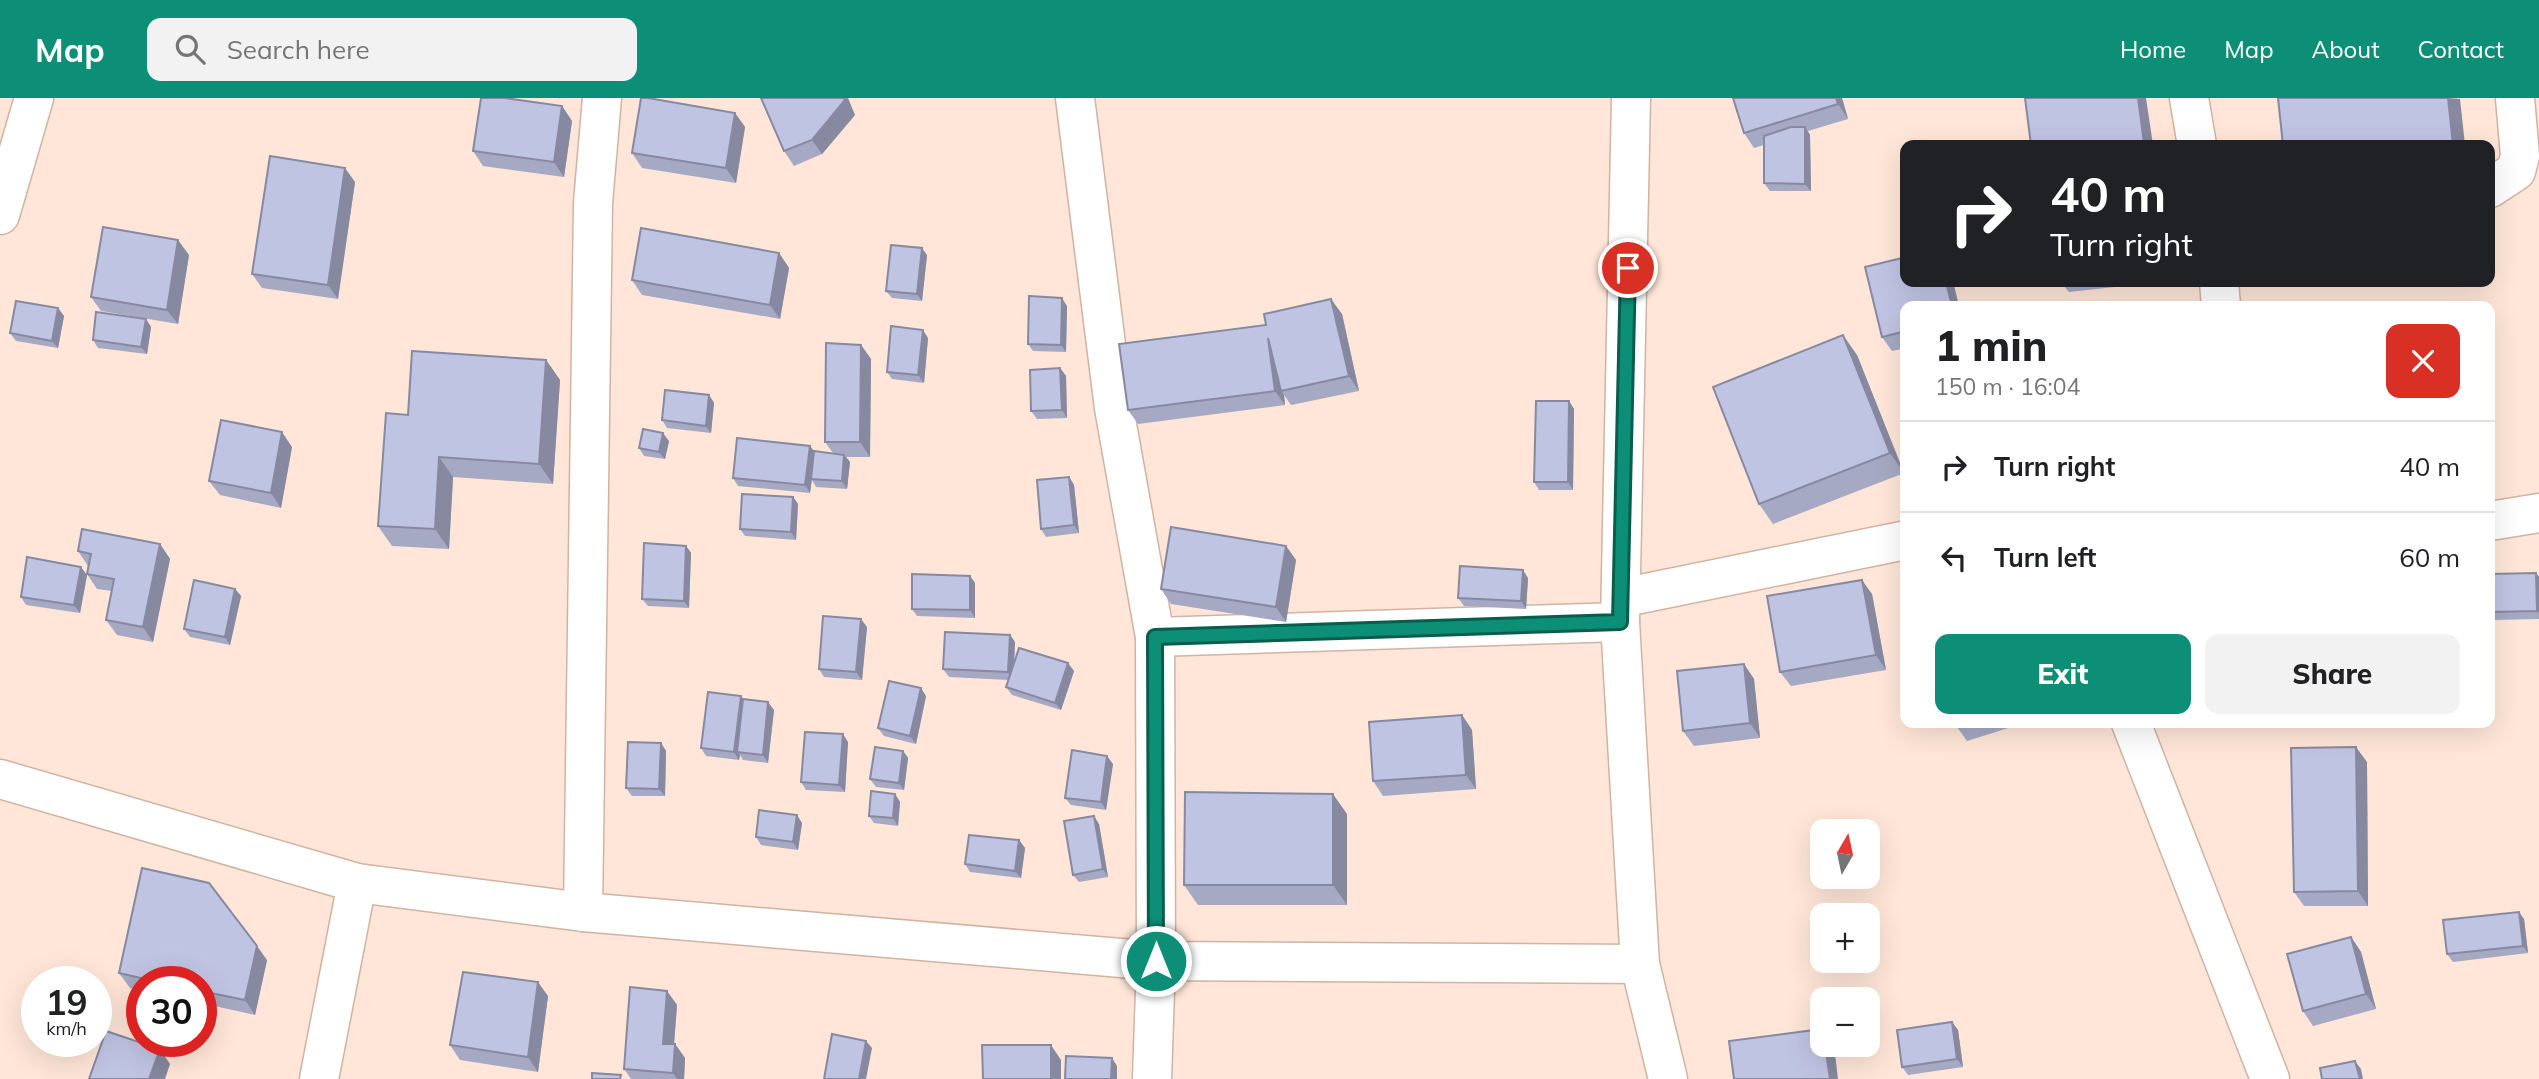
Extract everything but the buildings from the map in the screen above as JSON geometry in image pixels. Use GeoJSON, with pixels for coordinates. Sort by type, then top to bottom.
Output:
{"type":"FeatureCollection","features":[{"type":"Feature","properties":{"kind":"street"},"geometry":{"type":"LineString","coordinates":[[0,215],[34,98]]}},
{"type":"Feature","properties":{"kind":"street"},"geometry":{"type":"LineString","coordinates":[[583,912],[593,203],[602,98]]}},
{"type":"Feature","properties":{"kind":"street"},"geometry":{"type":"LineString","coordinates":[[1075,98],[1114,408],[1155,637],[1156,961],[1152,1079]]}},
{"type":"Feature","properties":{"kind":"street"},"geometry":{"type":"LineString","coordinates":[[1631,98],[1621,610],[1640,964],[1668,1079]]}},
{"type":"Feature","properties":{"kind":"street"},"geometry":{"type":"LineString","coordinates":[[2189,98],[2196,140]]}},
{"type":"Feature","properties":{"kind":"street"},"geometry":{"type":"LineString","coordinates":[[2495,185],[2516,171],[2520,156],[2515,98]]}},
{"type":"Feature","properties":{"kind":"street"},"geometry":{"type":"LineString","coordinates":[[2495,520],[2539,513]]}},
{"type":"Feature","properties":{"kind":"street"},"geometry":{"type":"LineString","coordinates":[[1155,637],[1621,610],[1900,541]]}},
{"type":"Feature","properties":{"kind":"street"},"geometry":{"type":"LineString","coordinates":[[2133,728],[2270,1079]]}},
{"type":"Feature","properties":{"kind":"street"},"geometry":{"type":"LineString","coordinates":[[0,779],[357,883],[583,912],[1156,961],[1640,964]]}},
{"type":"Feature","properties":{"kind":"street"},"geometry":{"type":"LineString","coordinates":[[320,1079],[357,883]]}},
{"type":"Feature","properties":{"kind":"route"},"geometry":{"type":"LineString","coordinates":[[1156,961],[1155,637],[1620,622],[1628,268]]}}]}
